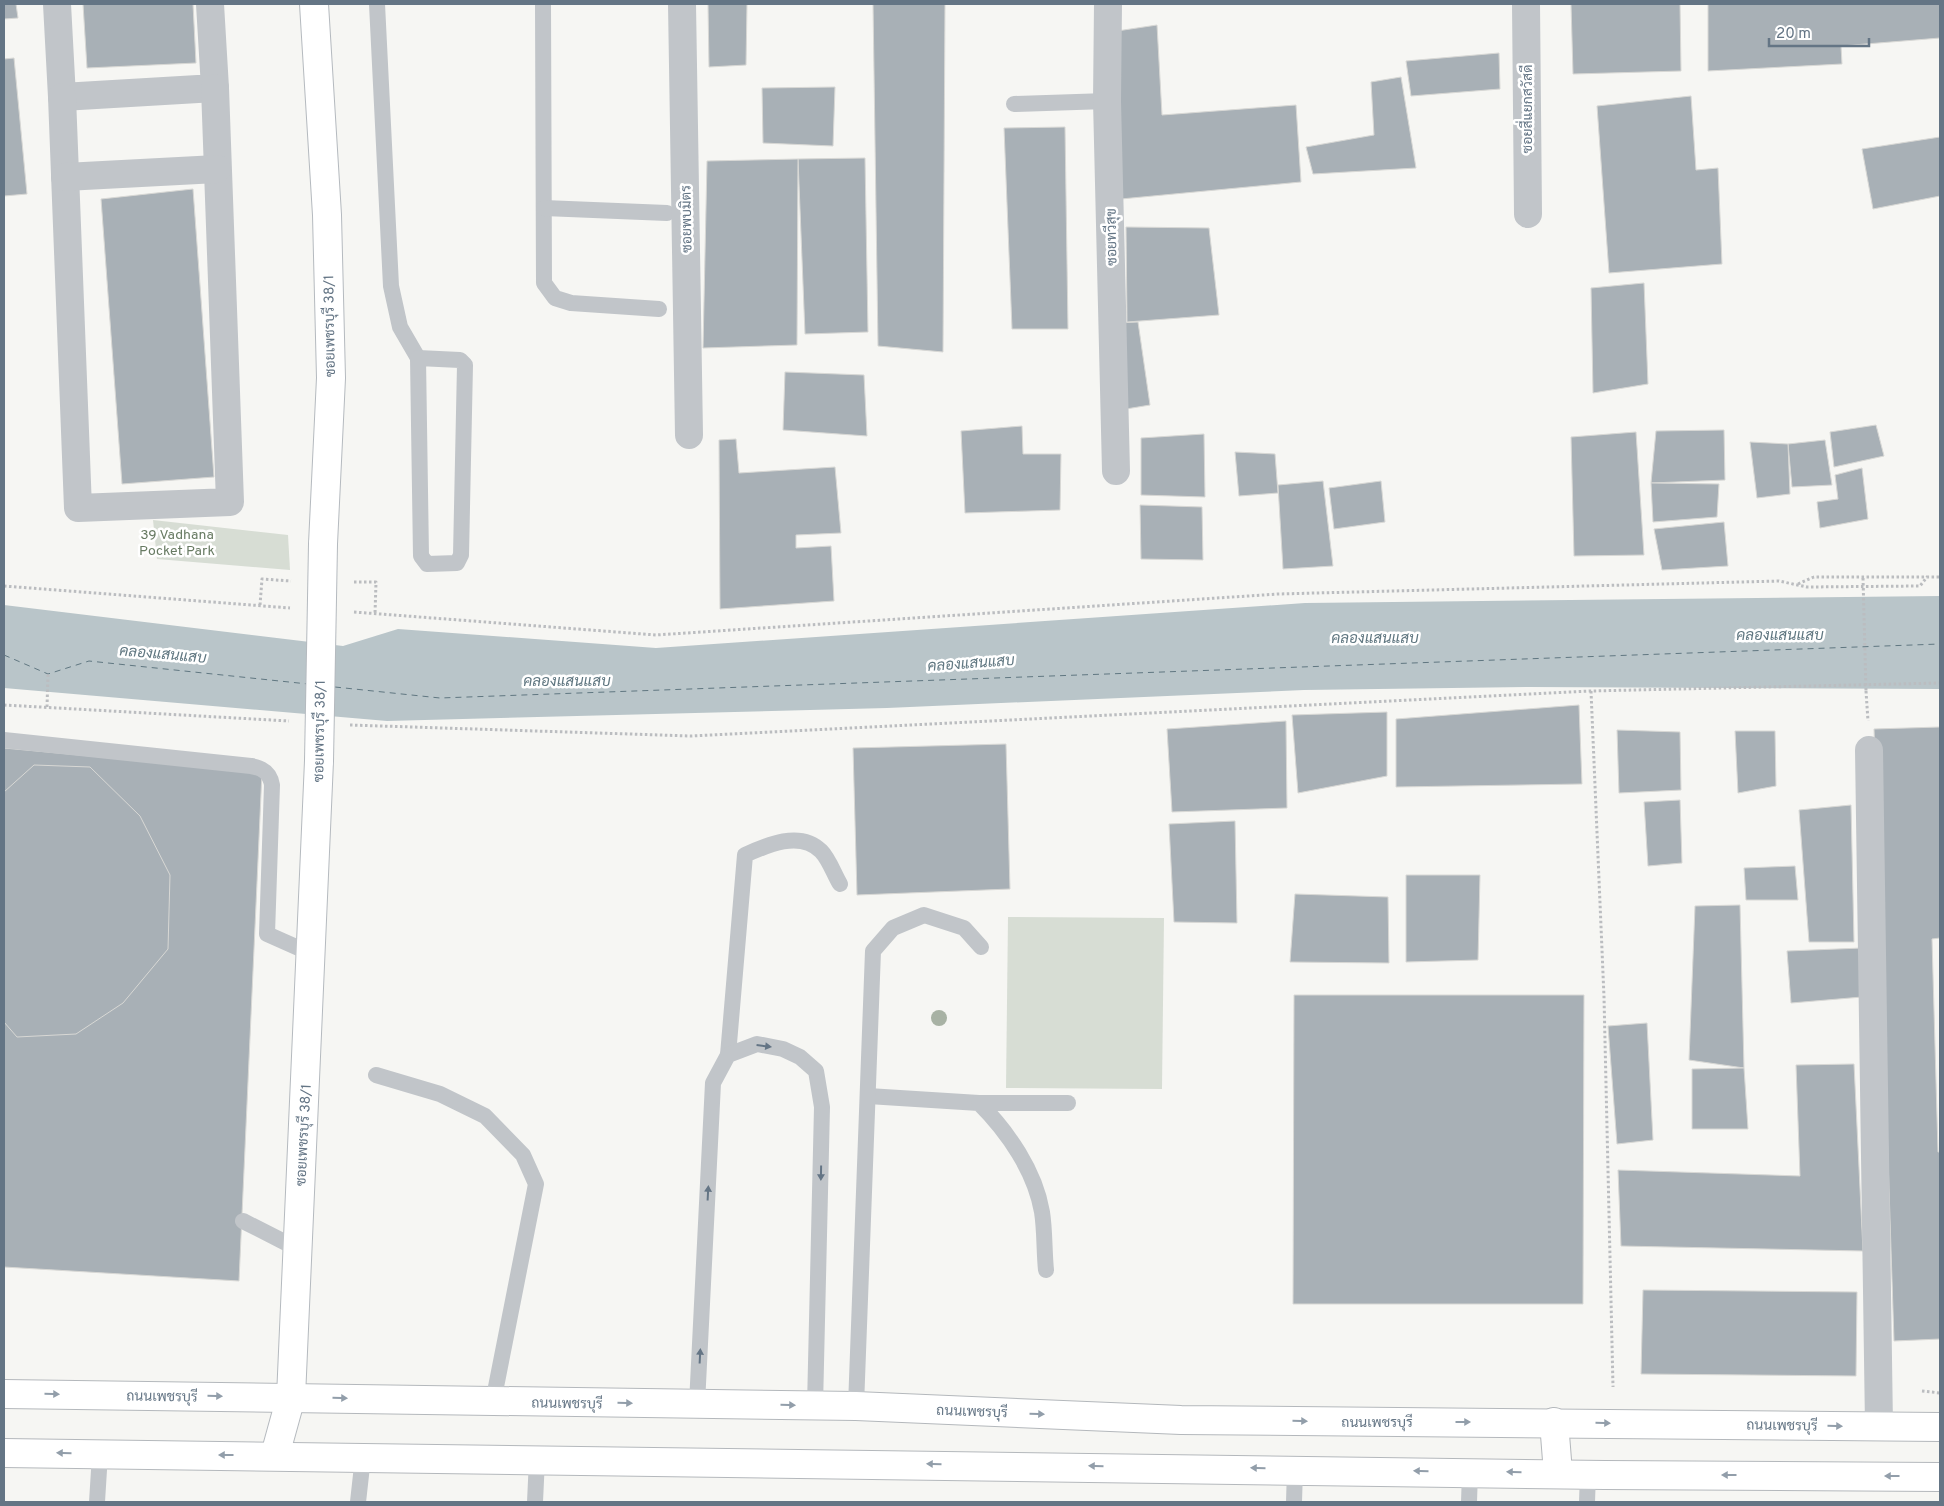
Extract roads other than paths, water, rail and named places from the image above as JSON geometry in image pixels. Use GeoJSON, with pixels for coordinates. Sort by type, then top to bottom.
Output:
{"type":"FeatureCollection","features":[{"type":"Feature","properties":{"kind":"main road","name":"ซอยเพชรบุรี 38/1"},"geometry":{"type":"LineString","coordinates":[[275,1455],[291,1397],[312,954],[319,761],[323,544],[331,378],[327,215],[314,4]]}},
{"type":"Feature","properties":{"kind":"main road","name":"ถนนเพชรบุรี"},"geometry":{"type":"LineString","coordinates":[[4,1394],[856,1406],[1181,1420],[1940,1427]]}},
{"type":"Feature","properties":{"kind":"main road"},"geometry":{"type":"LineString","coordinates":[[1554,1422],[1558,1473]]}},
{"type":"Feature","properties":{"kind":"main road"},"geometry":{"type":"LineString","coordinates":[[4,1453],[363,1456],[1588,1474],[1940,1476]]}},
{"type":"Feature","properties":{"kind":"street"},"geometry":{"type":"LineString","coordinates":[[57,4],[78,508],[230,502],[215,88],[210,4]]}},
{"type":"Feature","properties":{"kind":"street","name":"ซอยพบมิตร"},"geometry":{"type":"LineString","coordinates":[[682,4],[689,435]]}},
{"type":"Feature","properties":{"kind":"street","name":"ซอยทวีสุข"},"geometry":{"type":"LineString","coordinates":[[1108,4],[1107,100],[1116,471]]}},
{"type":"Feature","properties":{"kind":"street","name":"ซอยสี่แยกสวัสดี"},"geometry":{"type":"LineString","coordinates":[[1526,4],[1528,214]]}},
{"type":"Feature","properties":{"kind":"street"},"geometry":{"type":"LineString","coordinates":[[62,97],[215,88]]}},
{"type":"Feature","properties":{"kind":"street"},"geometry":{"type":"LineString","coordinates":[[65,177],[217,169]]}},
{"type":"Feature","properties":{"kind":"street"},"geometry":{"type":"LineString","coordinates":[[1869,750],[1879,1426]]}},
{"type":"Feature","properties":{"kind":"lane"},"geometry":{"type":"LineString","coordinates":[[377,4],[391,286],[400,328],[418,358],[421,556],[427,564],[457,563],[461,555],[465,365],[460,360],[418,358]]}},
{"type":"Feature","properties":{"kind":"lane"},"geometry":{"type":"LineString","coordinates":[[544,4],[544,283],[556,298],[571,303],[659,309]]}},
{"type":"Feature","properties":{"kind":"lane"},"geometry":{"type":"LineString","coordinates":[[1014,104],[1107,100]]}},
{"type":"Feature","properties":{"kind":"lane"},"geometry":{"type":"LineString","coordinates":[[544,208],[667,213]]}},
{"type":"Feature","properties":{"kind":"lane"},"geometry":{"type":"LineString","coordinates":[[4,740],[251,766],[266,772],[271,778],[272,785],[267,934],[312,954]]}},
{"type":"Feature","properties":{"kind":"lane"},"geometry":{"type":"LineString","coordinates":[[697,1404],[714,1083],[728,1055],[745,855],[772,843],[806,841],[821,851],[840,884]]}},
{"type":"Feature","properties":{"kind":"lane"},"geometry":{"type":"LineString","coordinates":[[856,1406],[873,951],[893,928],[924,915],[964,928],[981,947]]}},
{"type":"Feature","properties":{"kind":"lane"},"geometry":{"type":"LineString","coordinates":[[728,1055],[757,1044],[783,1049],[800,1057],[816,1071],[822,1107],[815,1406]]}},
{"type":"Feature","properties":{"kind":"lane"},"geometry":{"type":"LineString","coordinates":[[376,1074],[440,1094],[485,1116],[523,1155],[536,1184],[493,1402]]}},
{"type":"Feature","properties":{"kind":"lane"},"geometry":{"type":"LineString","coordinates":[[868,1096],[979,1103],[1068,1103]]}},
{"type":"Feature","properties":{"kind":"lane"},"geometry":{"type":"LineString","coordinates":[[979,1103],[995,1119],[1018,1152],[1030,1178],[1042,1211],[1046,1270]]}},
{"type":"Feature","properties":{"kind":"lane"},"geometry":{"type":"LineString","coordinates":[[243,1221],[298,1249]]}},
{"type":"Feature","properties":{"kind":"lane"},"geometry":{"type":"LineString","coordinates":[[97,1502],[100,1454]]}},
{"type":"Feature","properties":{"kind":"lane"},"geometry":{"type":"LineString","coordinates":[[358,1502],[363,1456]]}},
{"type":"Feature","properties":{"kind":"lane"},"geometry":{"type":"LineString","coordinates":[[535,1502],[537,1459]]}},
{"type":"Feature","properties":{"kind":"lane"},"geometry":{"type":"LineString","coordinates":[[1294,1502],[1295,1469]]}},
{"type":"Feature","properties":{"kind":"lane"},"geometry":{"type":"LineString","coordinates":[[1470,1472],[1470,1502]]}},
{"type":"Feature","properties":{"kind":"lane"},"geometry":{"type":"LineString","coordinates":[[1588,1474],[1588,1502]]}},
{"type":"Feature","properties":{"kind":"water","name":"คลองแสนแสบ"},"geometry":{"type":"Polygon","coordinates":[[[1940,596],[1940,689],[1530,687],[1304,690],[887,708],[387,721],[4,688],[4,605],[343,646],[398,629],[656,648],[1305,603],[1940,596]]]}},
{"type":"Feature","properties":{"kind":"park label","name":"39 Vadhana Pocket Park"},"geometry":{"type":"Point","coordinates":[177,542]}}]}
